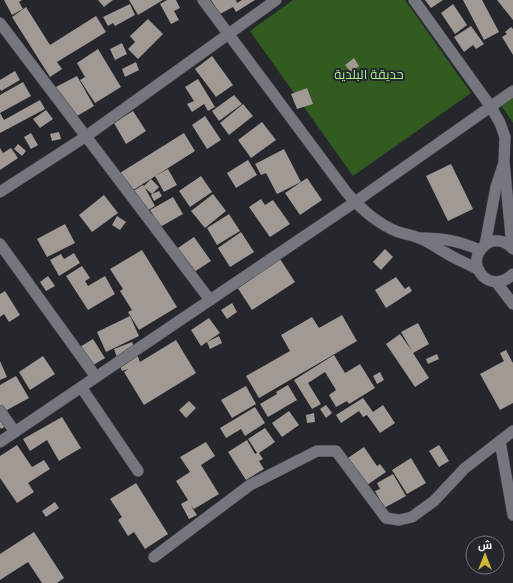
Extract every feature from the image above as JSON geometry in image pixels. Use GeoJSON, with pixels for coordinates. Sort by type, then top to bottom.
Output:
{"type":"FeatureCollection","features":[{"type":"Feature","properties":{"kind":"street"},"geometry":{"type":"LineString","coordinates":[[203,0],[347,193],[365,212],[387,227],[420,238],[450,240],[483,247],[492,242],[499,241],[506,243],[512,248]]}},
{"type":"Feature","properties":{"kind":"street"},"geometry":{"type":"LineString","coordinates":[[0,192],[85,137],[276,0]]}},
{"type":"Feature","properties":{"kind":"street"},"geometry":{"type":"LineString","coordinates":[[414,0],[491,107],[500,123],[504,137],[504,162],[512,248]]}},
{"type":"Feature","properties":{"kind":"street"},"geometry":{"type":"LineString","coordinates":[[0,24],[210,300]]}},
{"type":"Feature","properties":{"kind":"street"},"geometry":{"type":"LineString","coordinates":[[0,442],[355,202],[513,91]]}},
{"type":"Feature","properties":{"kind":"street"},"geometry":{"type":"LineString","coordinates":[[504,162],[496,187],[483,247],[477,256],[477,263],[478,270],[483,277],[489,280],[496,282],[503,281],[513,274]]}},
{"type":"Feature","properties":{"kind":"street"},"geometry":{"type":"LineString","coordinates":[[420,238],[446,254],[478,270]]}},
{"type":"Feature","properties":{"kind":"street"},"geometry":{"type":"LineString","coordinates":[[0,244],[96,376]]}},
{"type":"Feature","properties":{"kind":"street"},"geometry":{"type":"LineString","coordinates":[[496,282],[513,304]]}},
{"type":"Feature","properties":{"kind":"street"},"geometry":{"type":"LineString","coordinates":[[81,387],[138,471]]}},
{"type":"Feature","properties":{"kind":"street"},"geometry":{"type":"LineString","coordinates":[[0,411],[15,432]]}},
{"type":"Feature","properties":{"kind":"street"},"geometry":{"type":"LineString","coordinates":[[154,556],[250,485],[317,451],[336,451],[386,518],[399,520],[412,517],[434,502],[465,468],[513,431]]}},
{"type":"Feature","properties":{"kind":"street"},"geometry":{"type":"LineString","coordinates":[[500,441],[513,515]]}},
{"type":"Feature","properties":{"kind":"green space","name":"حديقة البلدية"},"geometry":{"type":"Polygon","coordinates":[[[293,0],[405,0],[471,93],[353,176],[250,31],[293,0]]]}},
{"type":"Feature","properties":{"kind":"green space"},"geometry":{"type":"Polygon","coordinates":[[[513,94],[513,123],[500,104],[513,94]]]}},
{"type":"Feature","properties":{"kind":"building"},"geometry":{"type":"Polygon","coordinates":[[[4,0],[22,0],[19,2],[23,9],[12,15],[4,0]]]}},
{"type":"Feature","properties":{"kind":"building"},"geometry":{"type":"Polygon","coordinates":[[[98,0],[113,0],[104,7],[98,0]]]}},
{"type":"Feature","properties":{"kind":"building"},"geometry":{"type":"Polygon","coordinates":[[[129,0],[163,0],[138,15],[129,0]]]}},
{"type":"Feature","properties":{"kind":"building"},"geometry":{"type":"Polygon","coordinates":[[[167,0],[176,0],[180,8],[174,11],[179,20],[171,24],[160,4],[167,0]]]}},
{"type":"Feature","properties":{"kind":"building"},"geometry":{"type":"Polygon","coordinates":[[[211,0],[236,0],[237,3],[242,0],[255,0],[236,12],[233,7],[220,14],[211,0]]]}},
{"type":"Feature","properties":{"kind":"building"},"geometry":{"type":"Polygon","coordinates":[[[425,0],[443,0],[431,8],[425,0]]]}},
{"type":"Feature","properties":{"kind":"building"},"geometry":{"type":"Polygon","coordinates":[[[463,0],[482,0],[499,32],[484,40],[463,0]]]}},
{"type":"Feature","properties":{"kind":"building"},"geometry":{"type":"Polygon","coordinates":[[[497,0],[513,0],[513,20],[497,0]]]}},
{"type":"Feature","properties":{"kind":"building"},"geometry":{"type":"Polygon","coordinates":[[[130,4],[135,15],[115,26],[113,23],[108,26],[103,17],[130,4]]]}},
{"type":"Feature","properties":{"kind":"building"},"geometry":{"type":"Polygon","coordinates":[[[453,4],[467,25],[455,34],[441,13],[453,4]]]}},
{"type":"Feature","properties":{"kind":"building"},"geometry":{"type":"Polygon","coordinates":[[[26,7],[50,45],[96,16],[106,32],[57,62],[62,69],[50,77],[12,17],[26,7]]]}},
{"type":"Feature","properties":{"kind":"building"},"geometry":{"type":"Polygon","coordinates":[[[148,19],[163,34],[138,59],[128,49],[135,42],[130,36],[148,19]]]}},
{"type":"Feature","properties":{"kind":"building"},"geometry":{"type":"Polygon","coordinates":[[[471,26],[484,44],[476,49],[473,45],[464,52],[454,37],[471,26]]]}},
{"type":"Feature","properties":{"kind":"building"},"geometry":{"type":"Polygon","coordinates":[[[511,27],[513,29],[513,55],[502,37],[507,34],[505,32],[511,27]]]}},
{"type":"Feature","properties":{"kind":"building"},"geometry":{"type":"Polygon","coordinates":[[[122,43],[127,54],[115,60],[110,49],[122,43]]]}},
{"type":"Feature","properties":{"kind":"building"},"geometry":{"type":"Polygon","coordinates":[[[98,49],[121,87],[95,103],[80,80],[85,77],[77,63],[98,49]]]}},
{"type":"Feature","properties":{"kind":"building"},"geometry":{"type":"Polygon","coordinates":[[[212,56],[233,85],[216,97],[195,69],[212,56]]]}},
{"type":"Feature","properties":{"kind":"building"},"geometry":{"type":"Polygon","coordinates":[[[354,58],[359,66],[351,72],[345,65],[354,58]]]}},
{"type":"Feature","properties":{"kind":"building"},"geometry":{"type":"Polygon","coordinates":[[[136,62],[139,70],[125,77],[122,69],[136,62]]]}},
{"type":"Feature","properties":{"kind":"building"},"geometry":{"type":"Polygon","coordinates":[[[15,71],[20,80],[1,91],[0,80],[15,71]]]}},
{"type":"Feature","properties":{"kind":"building"},"geometry":{"type":"Polygon","coordinates":[[[77,76],[94,106],[72,119],[54,88],[77,76]]]}},
{"type":"Feature","properties":{"kind":"building"},"geometry":{"type":"Polygon","coordinates":[[[198,79],[215,107],[208,111],[204,104],[192,112],[187,104],[194,101],[185,87],[198,79]]]}},
{"type":"Feature","properties":{"kind":"building"},"geometry":{"type":"Polygon","coordinates":[[[23,82],[31,96],[0,113],[0,95],[23,82]]]}},
{"type":"Feature","properties":{"kind":"building"},"geometry":{"type":"Polygon","coordinates":[[[307,88],[313,104],[297,109],[291,94],[307,88]]]}},
{"type":"Feature","properties":{"kind":"building"},"geometry":{"type":"Polygon","coordinates":[[[234,95],[242,104],[219,121],[212,111],[234,95]]]}},
{"type":"Feature","properties":{"kind":"building"},"geometry":{"type":"Polygon","coordinates":[[[40,100],[45,109],[0,133],[0,113],[4,120],[40,100]]]}},
{"type":"Feature","properties":{"kind":"building"},"geometry":{"type":"Polygon","coordinates":[[[243,104],[253,116],[229,135],[220,123],[243,104]]]}},
{"type":"Feature","properties":{"kind":"building"},"geometry":{"type":"Polygon","coordinates":[[[46,110],[53,119],[40,128],[33,119],[46,110]]]}},
{"type":"Feature","properties":{"kind":"building"},"geometry":{"type":"Polygon","coordinates":[[[133,111],[146,131],[126,144],[114,123],[133,111]]]}},
{"type":"Feature","properties":{"kind":"building"},"geometry":{"type":"Polygon","coordinates":[[[205,116],[221,140],[207,149],[192,125],[205,116]]]}},
{"type":"Feature","properties":{"kind":"building"},"geometry":{"type":"Polygon","coordinates":[[[262,122],[276,140],[251,158],[238,140],[262,122]]]}},
{"type":"Feature","properties":{"kind":"building"},"geometry":{"type":"Polygon","coordinates":[[[59,132],[61,139],[52,141],[50,134],[59,132]]]}},
{"type":"Feature","properties":{"kind":"building"},"geometry":{"type":"Polygon","coordinates":[[[31,133],[38,145],[31,149],[24,137],[31,133]]]}},
{"type":"Feature","properties":{"kind":"building"},"geometry":{"type":"Polygon","coordinates":[[[184,133],[195,151],[127,194],[115,176],[184,133]]]}},
{"type":"Feature","properties":{"kind":"building"},"geometry":{"type":"Polygon","coordinates":[[[18,144],[26,151],[22,156],[14,149],[18,144]]]}},
{"type":"Feature","properties":{"kind":"building"},"geometry":{"type":"Polygon","coordinates":[[[0,148],[3,153],[11,148],[18,158],[0,170],[0,148]]]}},
{"type":"Feature","properties":{"kind":"building"},"geometry":{"type":"Polygon","coordinates":[[[284,149],[301,182],[277,194],[266,173],[261,175],[255,164],[284,149]]]}},
{"type":"Feature","properties":{"kind":"building"},"geometry":{"type":"Polygon","coordinates":[[[248,160],[257,175],[236,188],[227,173],[248,160]]]}},
{"type":"Feature","properties":{"kind":"building"},"geometry":{"type":"Polygon","coordinates":[[[451,164],[473,209],[448,221],[426,176],[451,164]]]}},
{"type":"Feature","properties":{"kind":"building"},"geometry":{"type":"Polygon","coordinates":[[[168,169],[177,185],[164,192],[155,176],[168,169]]]}},
{"type":"Feature","properties":{"kind":"building"},"geometry":{"type":"Polygon","coordinates":[[[201,176],[212,192],[190,207],[179,191],[201,176]]]}},
{"type":"Feature","properties":{"kind":"building"},"geometry":{"type":"Polygon","coordinates":[[[307,178],[322,200],[300,215],[285,193],[307,178]]]}},
{"type":"Feature","properties":{"kind":"building"},"geometry":{"type":"Polygon","coordinates":[[[151,179],[159,187],[152,194],[145,188],[155,206],[145,212],[133,191],[143,185],[144,186],[151,179]]]}},
{"type":"Feature","properties":{"kind":"building"},"geometry":{"type":"Polygon","coordinates":[[[159,191],[162,196],[154,201],[151,195],[159,191]]]}},
{"type":"Feature","properties":{"kind":"building"},"geometry":{"type":"Polygon","coordinates":[[[213,194],[226,211],[205,228],[191,211],[213,194]]]}},
{"type":"Feature","properties":{"kind":"building"},"geometry":{"type":"Polygon","coordinates":[[[104,195],[118,213],[92,232],[79,215],[104,195]]]}},
{"type":"Feature","properties":{"kind":"building"},"geometry":{"type":"Polygon","coordinates":[[[173,197],[183,214],[160,227],[150,210],[173,197]]]}},
{"type":"Feature","properties":{"kind":"building"},"geometry":{"type":"Polygon","coordinates":[[[261,199],[265,205],[273,200],[290,224],[270,237],[249,207],[261,199]]]}},
{"type":"Feature","properties":{"kind":"building"},"geometry":{"type":"Polygon","coordinates":[[[229,214],[240,231],[217,245],[207,228],[229,214]]]}},
{"type":"Feature","properties":{"kind":"building"},"geometry":{"type":"Polygon","coordinates":[[[117,216],[126,222],[120,230],[112,225],[117,216]]]}},
{"type":"Feature","properties":{"kind":"building"},"geometry":{"type":"Polygon","coordinates":[[[65,224],[75,243],[47,257],[37,239],[65,224]]]}},
{"type":"Feature","properties":{"kind":"building"},"geometry":{"type":"Polygon","coordinates":[[[241,232],[254,252],[230,267],[218,248],[241,232]]]}},
{"type":"Feature","properties":{"kind":"building"},"geometry":{"type":"Polygon","coordinates":[[[194,237],[211,261],[191,274],[175,250],[194,237]]]}},
{"type":"Feature","properties":{"kind":"building"},"geometry":{"type":"Polygon","coordinates":[[[385,249],[393,257],[381,270],[373,262],[385,249]]]}},
{"type":"Feature","properties":{"kind":"building"},"geometry":{"type":"Polygon","coordinates":[[[142,250],[177,307],[139,330],[128,312],[132,310],[120,291],[123,289],[110,269],[142,250]]]}},
{"type":"Feature","properties":{"kind":"building"},"geometry":{"type":"Polygon","coordinates":[[[74,253],[80,263],[59,276],[50,260],[61,254],[64,259],[74,253]]]}},
{"type":"Feature","properties":{"kind":"building"},"geometry":{"type":"Polygon","coordinates":[[[280,259],[295,282],[252,310],[237,287],[280,259]]]}},
{"type":"Feature","properties":{"kind":"building"},"geometry":{"type":"Polygon","coordinates":[[[82,266],[90,278],[85,281],[88,286],[105,276],[115,294],[88,310],[66,276],[82,266]]]}},
{"type":"Feature","properties":{"kind":"building"},"geometry":{"type":"Polygon","coordinates":[[[48,276],[55,286],[46,291],[40,282],[48,276]]]}},
{"type":"Feature","properties":{"kind":"building"},"geometry":{"type":"Polygon","coordinates":[[[396,277],[405,289],[409,286],[412,291],[386,308],[375,290],[396,277]]]}},
{"type":"Feature","properties":{"kind":"building"},"geometry":{"type":"Polygon","coordinates":[[[5,291],[20,315],[9,322],[4,314],[0,317],[0,294],[5,291]]]}},
{"type":"Feature","properties":{"kind":"building"},"geometry":{"type":"Polygon","coordinates":[[[232,303],[237,312],[227,319],[221,310],[232,303]]]}},
{"type":"Feature","properties":{"kind":"building"},"geometry":{"type":"Polygon","coordinates":[[[342,315],[357,341],[259,398],[246,376],[290,351],[281,335],[312,317],[319,328],[342,315]]]}},
{"type":"Feature","properties":{"kind":"building"},"geometry":{"type":"Polygon","coordinates":[[[130,316],[139,336],[106,352],[97,332],[130,316]]]}},
{"type":"Feature","properties":{"kind":"building"},"geometry":{"type":"Polygon","coordinates":[[[209,318],[220,333],[201,346],[191,330],[209,318]]]}},
{"type":"Feature","properties":{"kind":"building"},"geometry":{"type":"Polygon","coordinates":[[[418,323],[429,344],[413,353],[429,378],[415,387],[386,344],[400,334],[412,351],[401,332],[418,323]]]}},
{"type":"Feature","properties":{"kind":"building"},"geometry":{"type":"Polygon","coordinates":[[[219,336],[222,343],[210,349],[207,342],[219,336]]]}},
{"type":"Feature","properties":{"kind":"building"},"geometry":{"type":"Polygon","coordinates":[[[93,339],[105,358],[85,370],[73,351],[93,339]]]}},
{"type":"Feature","properties":{"kind":"building"},"geometry":{"type":"Polygon","coordinates":[[[176,340],[196,373],[144,405],[124,372],[128,369],[122,371],[114,349],[132,342],[140,362],[176,340]]]}},
{"type":"Feature","properties":{"kind":"building"},"geometry":{"type":"Polygon","coordinates":[[[506,350],[513,363],[513,403],[500,410],[480,374],[504,361],[500,353],[506,350]]]}},
{"type":"Feature","properties":{"kind":"building"},"geometry":{"type":"Polygon","coordinates":[[[437,354],[439,359],[428,364],[426,359],[437,354]]]}},
{"type":"Feature","properties":{"kind":"building"},"geometry":{"type":"Polygon","coordinates":[[[334,355],[345,373],[360,364],[375,388],[349,404],[347,401],[336,407],[329,395],[336,390],[325,372],[308,383],[321,404],[312,409],[294,380],[334,355]]]}},
{"type":"Feature","properties":{"kind":"building"},"geometry":{"type":"Polygon","coordinates":[[[43,356],[55,374],[30,390],[19,372],[43,356]]]}},
{"type":"Feature","properties":{"kind":"building"},"geometry":{"type":"Polygon","coordinates":[[[0,361],[7,377],[0,380],[0,361]]]}},
{"type":"Feature","properties":{"kind":"building"},"geometry":{"type":"Polygon","coordinates":[[[380,372],[384,380],[377,384],[373,376],[380,372]]]}},
{"type":"Feature","properties":{"kind":"building"},"geometry":{"type":"Polygon","coordinates":[[[16,376],[29,398],[7,410],[13,422],[1,429],[0,385],[16,376]]]}},
{"type":"Feature","properties":{"kind":"building"},"geometry":{"type":"Polygon","coordinates":[[[288,385],[297,400],[268,417],[260,404],[277,394],[276,392],[288,385]]]}},
{"type":"Feature","properties":{"kind":"building"},"geometry":{"type":"Polygon","coordinates":[[[246,386],[256,404],[232,418],[221,400],[246,386]]]}},
{"type":"Feature","properties":{"kind":"building"},"geometry":{"type":"Polygon","coordinates":[[[363,398],[373,412],[383,405],[395,423],[380,433],[367,415],[363,417],[359,411],[341,423],[336,415],[363,398]]]}},
{"type":"Feature","properties":{"kind":"building"},"geometry":{"type":"Polygon","coordinates":[[[189,401],[196,408],[186,418],[179,410],[189,401]]]}},
{"type":"Feature","properties":{"kind":"building"},"geometry":{"type":"Polygon","coordinates":[[[326,405],[332,413],[326,418],[320,409],[326,405]]]}},
{"type":"Feature","properties":{"kind":"building"},"geometry":{"type":"Polygon","coordinates":[[[255,407],[265,423],[245,436],[241,429],[226,438],[220,428],[255,407]]]}},
{"type":"Feature","properties":{"kind":"building"},"geometry":{"type":"Polygon","coordinates":[[[289,411],[299,425],[282,437],[272,423],[289,411]]]}},
{"type":"Feature","properties":{"kind":"building"},"geometry":{"type":"Polygon","coordinates":[[[314,413],[315,422],[307,423],[306,415],[314,413]]]}},
{"type":"Feature","properties":{"kind":"building"},"geometry":{"type":"Polygon","coordinates":[[[62,417],[81,448],[59,461],[47,440],[30,451],[23,439],[62,417]]]}},
{"type":"Feature","properties":{"kind":"building"},"geometry":{"type":"Polygon","coordinates":[[[265,428],[275,442],[259,453],[263,459],[259,461],[264,469],[246,480],[228,452],[247,440],[255,454],[257,453],[248,439],[265,428]]]}},
{"type":"Feature","properties":{"kind":"building"},"geometry":{"type":"Polygon","coordinates":[[[206,442],[215,456],[201,465],[219,494],[194,509],[191,506],[197,515],[189,519],[181,504],[188,500],[176,481],[190,472],[180,457],[206,442]]]}},
{"type":"Feature","properties":{"kind":"building"},"geometry":{"type":"Polygon","coordinates":[[[17,445],[32,467],[44,460],[50,469],[28,483],[34,492],[17,503],[0,478],[0,456],[17,445]]]}},
{"type":"Feature","properties":{"kind":"building"},"geometry":{"type":"Polygon","coordinates":[[[439,445],[449,461],[439,467],[429,451],[439,445]]]}},
{"type":"Feature","properties":{"kind":"building"},"geometry":{"type":"Polygon","coordinates":[[[364,447],[377,466],[380,464],[386,472],[367,485],[348,458],[364,447]]]}},
{"type":"Feature","properties":{"kind":"building"},"geometry":{"type":"Polygon","coordinates":[[[411,458],[426,483],[407,494],[392,470],[411,458]]]}},
{"type":"Feature","properties":{"kind":"building"},"geometry":{"type":"Polygon","coordinates":[[[393,474],[406,496],[384,508],[375,491],[380,489],[377,483],[393,474]]]}},
{"type":"Feature","properties":{"kind":"building"},"geometry":{"type":"Polygon","coordinates":[[[136,483],[168,534],[145,549],[134,532],[128,536],[118,520],[122,517],[110,499],[136,483]]]}},
{"type":"Feature","properties":{"kind":"building"},"geometry":{"type":"Polygon","coordinates":[[[55,502],[59,508],[46,517],[42,511],[55,502]]]}},
{"type":"Feature","properties":{"kind":"building"},"geometry":{"type":"Polygon","coordinates":[[[34,532],[64,578],[57,583],[42,583],[28,562],[0,580],[0,554],[34,532]]]}}]}
